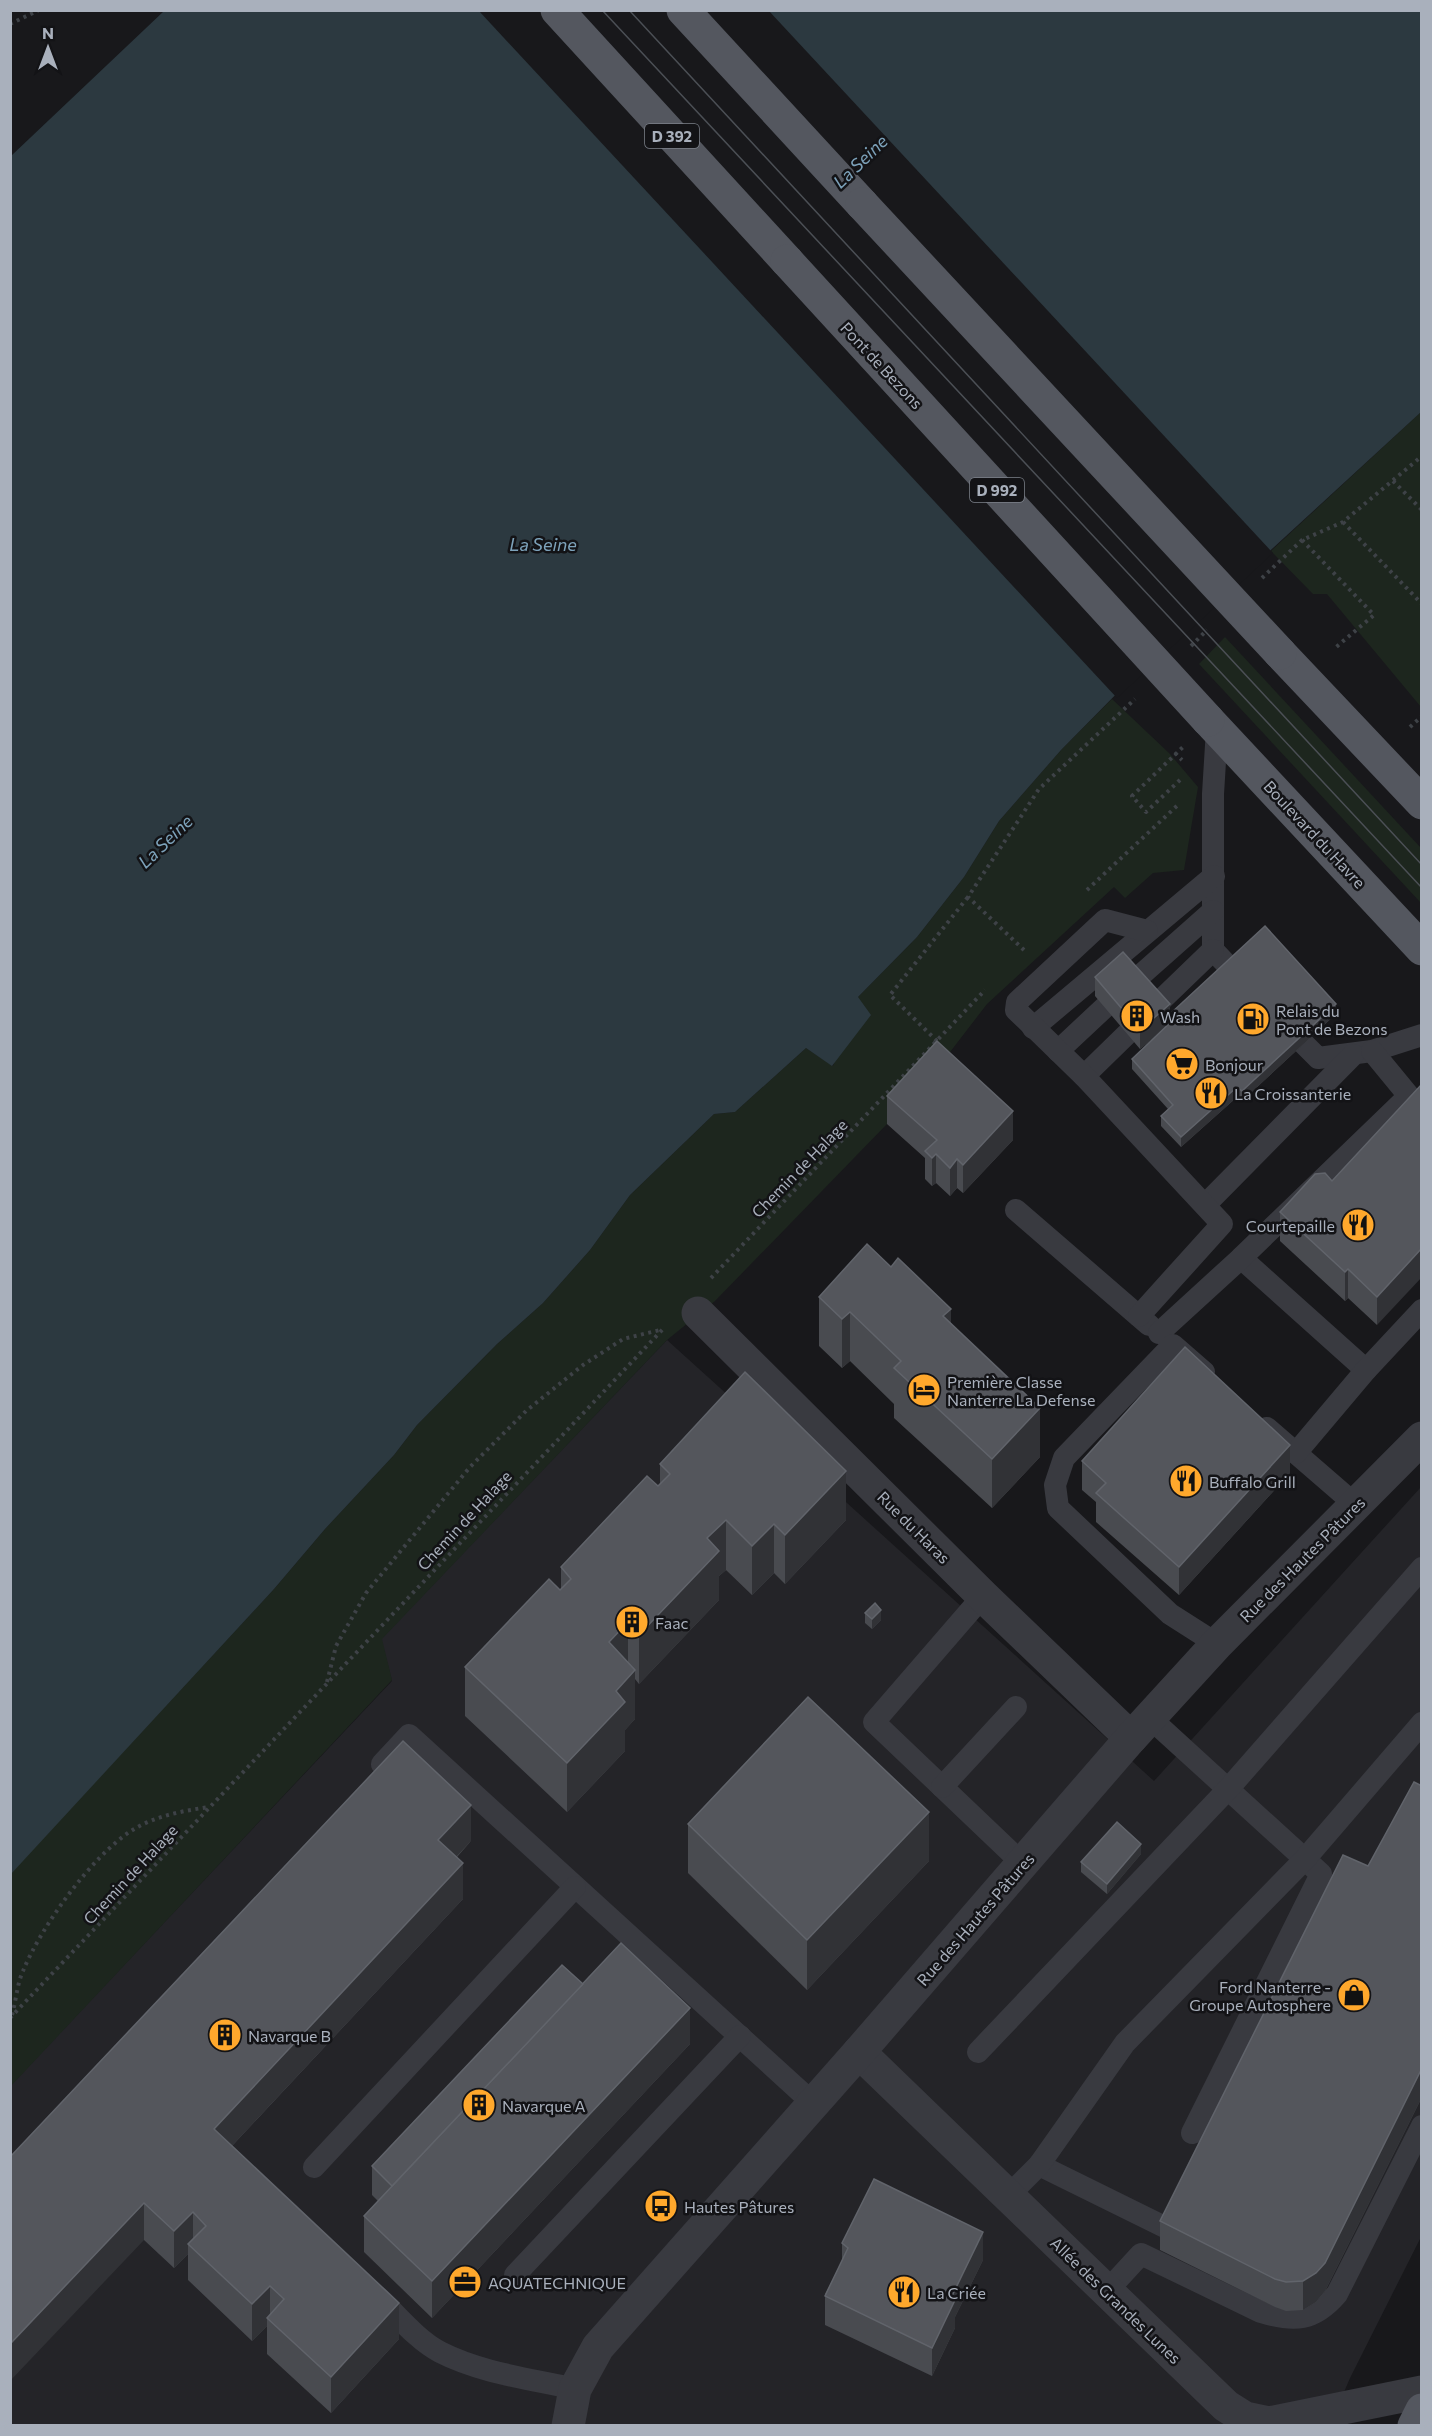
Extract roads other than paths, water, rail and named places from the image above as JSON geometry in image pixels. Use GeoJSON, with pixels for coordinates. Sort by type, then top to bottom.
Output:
{"type":"FeatureCollection","features":[{"type":"Feature","properties":{"kind":"main road","name":"Pont de Bezons"},"geometry":{"type":"LineString","coordinates":[[557,10],[1212,724]]}},
{"type":"Feature","properties":{"kind":"main road"},"geometry":{"type":"LineString","coordinates":[[683,10],[1422,803]]}},
{"type":"Feature","properties":{"kind":"main road","name":"Boulevard du Havre"},"geometry":{"type":"LineString","coordinates":[[1212,724],[1422,949]]}},
{"type":"Feature","properties":{"kind":"main road"},"geometry":{"type":"LineString","coordinates":[[1414,2426],[1422,2410]]}},
{"type":"Feature","properties":{"kind":"street","name":"Rue du Haras"},"geometry":{"type":"LineString","coordinates":[[690,1307],[983,1596],[1140,1728]]}},
{"type":"Feature","properties":{"kind":"street","name":"Rue des Hautes Pâtures"},"geometry":{"type":"LineString","coordinates":[[568,2426],[575,2389],[598,2347],[814,2104],[1140,1728],[1217,1644],[1357,1506],[1422,1438]]}},
{"type":"Feature","properties":{"kind":"street","name":"Allée des Grandes Lunes"},"geometry":{"type":"LineString","coordinates":[[859,2052],[1226,2406],[1245,2418],[1269,2423],[1422,2392]]}},
{"type":"Feature","properties":{"kind":"lane"},"geometry":{"type":"LineString","coordinates":[[1155,1006],[1212,950],[1214,794],[1212,724]]}},
{"type":"Feature","properties":{"kind":"lane"},"geometry":{"type":"LineString","coordinates":[[1033,1028],[1214,876]]}},
{"type":"Feature","properties":{"kind":"lane"},"geometry":{"type":"LineString","coordinates":[[1133,982],[1214,910]]}},
{"type":"Feature","properties":{"kind":"lane"},"geometry":{"type":"LineString","coordinates":[[1139,1316],[1222,1224],[1084,1076],[1016,1010],[1017,1002],[1105,920],[1147,931]]}},
{"type":"Feature","properties":{"kind":"lane"},"geometry":{"type":"LineString","coordinates":[[1212,950],[1230,968]]}},
{"type":"Feature","properties":{"kind":"lane"},"geometry":{"type":"LineString","coordinates":[[1058,1051],[1105,1007]]}},
{"type":"Feature","properties":{"kind":"lane"},"geometry":{"type":"LineString","coordinates":[[1084,1076],[1127,1034]]}},
{"type":"Feature","properties":{"kind":"lane"},"geometry":{"type":"LineString","coordinates":[[1304,1044],[1318,1058],[1362,1053],[1422,1035]]}},
{"type":"Feature","properties":{"kind":"lane"},"geometry":{"type":"LineString","coordinates":[[1205,1204],[1362,1053]]}},
{"type":"Feature","properties":{"kind":"lane"},"geometry":{"type":"LineString","coordinates":[[1217,1644],[1170,1614],[1058,1508],[1056,1485],[1064,1458],[1166,1339],[1241,1258],[1409,1096],[1362,1053]]}},
{"type":"Feature","properties":{"kind":"lane"},"geometry":{"type":"LineString","coordinates":[[1016,1210],[1217,1383]]}},
{"type":"Feature","properties":{"kind":"lane"},"geometry":{"type":"LineString","coordinates":[[1241,1258],[1366,1370]]}},
{"type":"Feature","properties":{"kind":"lane"},"geometry":{"type":"LineString","coordinates":[[1296,1453],[1366,1370],[1422,1310]]}},
{"type":"Feature","properties":{"kind":"lane"},"geometry":{"type":"LineString","coordinates":[[1252,1414],[1357,1506]]}},
{"type":"Feature","properties":{"kind":"lane"},"geometry":{"type":"LineString","coordinates":[[978,2052],[1229,1788],[1422,1568]]}},
{"type":"Feature","properties":{"kind":"lane"},"geometry":{"type":"LineString","coordinates":[[983,1596],[874,1722],[1023,1864]]}},
{"type":"Feature","properties":{"kind":"lane"},"geometry":{"type":"LineString","coordinates":[[942,1787],[1016,1707]]}},
{"type":"Feature","properties":{"kind":"lane"},"geometry":{"type":"LineString","coordinates":[[1008,2196],[1039,2165],[1125,2043],[1305,1859],[1422,1723]]}},
{"type":"Feature","properties":{"kind":"lane"},"geometry":{"type":"LineString","coordinates":[[1140,1728],[1229,1788],[1321,1874],[1192,2133]]}},
{"type":"Feature","properties":{"kind":"lane"},"geometry":{"type":"LineString","coordinates":[[369,1779],[410,1736],[814,2104]]}},
{"type":"Feature","properties":{"kind":"lane"},"geometry":{"type":"LineString","coordinates":[[314,2167],[575,1887]]}},
{"type":"Feature","properties":{"kind":"lane"},"geometry":{"type":"LineString","coordinates":[[515,2275],[740,2036]]}},
{"type":"Feature","properties":{"kind":"lane"},"geometry":{"type":"LineString","coordinates":[[1107,2291],[1141,2254],[1261,2312],[1280,2318],[1298,2319],[1316,2314],[1327,2307],[1337,2294],[1422,2126]]}},
{"type":"Feature","properties":{"kind":"lane"},"geometry":{"type":"LineString","coordinates":[[1039,2165],[1210,2250]]}},
{"type":"Feature","properties":{"kind":"lane"},"geometry":{"type":"LineString","coordinates":[[360,2279],[439,2352],[480,2367],[575,2389]]}},
{"type":"Feature","properties":{"kind":"water","name":"La Seine"},"geometry":{"type":"Polygon","coordinates":[[[164,11],[1421,11],[1421,412],[1136,674],[1061,750],[999,821],[964,877],[917,937],[858,997],[871,1015],[832,1066],[806,1048],[735,1112],[714,1114],[630,1195],[590,1250],[543,1303],[497,1344],[417,1425],[394,1455],[325,1529],[274,1589],[11,1874],[11,156],[164,11]]]}},
{"type":"Feature","properties":{"kind":"tram line"},"geometry":{"type":"LineString","coordinates":[[602,10],[1422,888]]}},
{"type":"Feature","properties":{"kind":"tram line"},"geometry":{"type":"LineString","coordinates":[[629,10],[1422,865]]}},
{"type":"Feature","properties":{"kind":"place","name":"Wash"},"geometry":{"type":"Point","coordinates":[1137,1016]}},
{"type":"Feature","properties":{"kind":"place","name":"Relais du Pont de Bezons"},"geometry":{"type":"Point","coordinates":[1253,1019]}},
{"type":"Feature","properties":{"kind":"place","name":"Bonjour"},"geometry":{"type":"Point","coordinates":[1182,1064]}},
{"type":"Feature","properties":{"kind":"place","name":"La Croissanterie"},"geometry":{"type":"Point","coordinates":[1211,1093]}},
{"type":"Feature","properties":{"kind":"place","name":"Courtepaille"},"geometry":{"type":"Point","coordinates":[1358,1225]}},
{"type":"Feature","properties":{"kind":"place","name":"Première Classe Nanterre La Defense"},"geometry":{"type":"Point","coordinates":[924,1390]}},
{"type":"Feature","properties":{"kind":"place","name":"Buffalo Grill"},"geometry":{"type":"Point","coordinates":[1186,1481]}},
{"type":"Feature","properties":{"kind":"place","name":"Faac"},"geometry":{"type":"Point","coordinates":[632,1622]}},
{"type":"Feature","properties":{"kind":"place","name":"Ford Nanterre - Groupe Autosphere"},"geometry":{"type":"Point","coordinates":[1354,1995]}},
{"type":"Feature","properties":{"kind":"place","name":"Navarque B"},"geometry":{"type":"Point","coordinates":[225,2035]}},
{"type":"Feature","properties":{"kind":"place","name":"Navarque A"},"geometry":{"type":"Point","coordinates":[479,2105]}},
{"type":"Feature","properties":{"kind":"place","name":"Hautes Pâtures"},"geometry":{"type":"Point","coordinates":[661,2206]}},
{"type":"Feature","properties":{"kind":"place","name":"AQUATECHNIQUE"},"geometry":{"type":"Point","coordinates":[465,2282]}},
{"type":"Feature","properties":{"kind":"place","name":"La Criée"},"geometry":{"type":"Point","coordinates":[904,2292]}}]}
